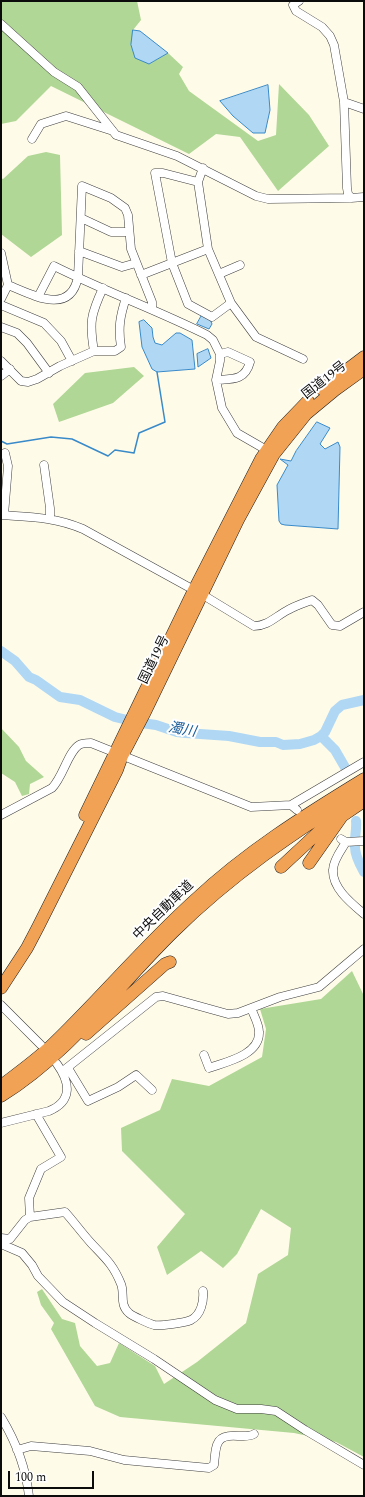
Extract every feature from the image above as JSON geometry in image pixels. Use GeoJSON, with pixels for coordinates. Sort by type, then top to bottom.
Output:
{"type":"FeatureCollection","features":[{"type":"Feature","properties":{"kind":"highway","name":"国道19号"},"geometry":{"type":"LineString","coordinates":[[1,975],[25,937],[119,755],[198,593],[238,520],[283,427],[318,393],[364,357]]}},
{"type":"Feature","properties":{"kind":"highway","name":"国道19号"},"geometry":{"type":"LineString","coordinates":[[270,452],[306,414],[364,369]]}},
{"type":"Feature","properties":{"kind":"highway","name":"国道19号"},"geometry":{"type":"LineString","coordinates":[[1,988],[27,948],[117,770],[119,755]]}},
{"type":"Feature","properties":{"kind":"highway","name":"中央自動車道"},"geometry":{"type":"LineString","coordinates":[[1,1086],[50,1047],[98,999],[166,926],[219,879],[256,849],[364,779]]}},
{"type":"Feature","properties":{"kind":"highway","name":"中央自動車道"},"geometry":{"type":"LineString","coordinates":[[1,1096],[35,1071],[60,1049],[173,932],[230,881],[295,833],[364,789]]}},
{"type":"Feature","properties":{"kind":"highway"},"geometry":{"type":"LineString","coordinates":[[281,867],[323,828],[364,801]]}},
{"type":"Feature","properties":{"kind":"highway"},"geometry":{"type":"LineString","coordinates":[[309,863],[342,816]]}},
{"type":"Feature","properties":{"kind":"highway"},"geometry":{"type":"LineString","coordinates":[[1,1102],[35,1078],[170,962]]}},
{"type":"Feature","properties":{"kind":"street"},"geometry":{"type":"LineString","coordinates":[[299,1],[293,5],[296,11],[322,27],[330,36],[334,45],[344,102],[347,188],[348,194],[351,198]]}},
{"type":"Feature","properties":{"kind":"street"},"geometry":{"type":"LineString","coordinates":[[1,24],[54,72],[78,87],[116,135],[177,156],[256,196],[268,198],[364,197]]}},
{"type":"Feature","properties":{"kind":"street"},"geometry":{"type":"LineString","coordinates":[[344,102],[364,109]]}},
{"type":"Feature","properties":{"kind":"street"},"geometry":{"type":"LineString","coordinates":[[32,139],[41,124],[66,116],[113,131]]}},
{"type":"Feature","properties":{"kind":"street"},"geometry":{"type":"LineString","coordinates":[[203,168],[198,182],[208,249],[231,303],[256,337],[303,359]]}},
{"type":"Feature","properties":{"kind":"street"},"geometry":{"type":"LineString","coordinates":[[198,182],[163,173],[155,174],[172,263],[188,304],[212,317],[231,303]]}},
{"type":"Feature","properties":{"kind":"street"},"geometry":{"type":"LineString","coordinates":[[8,285],[42,299],[51,301],[71,294],[76,286],[78,277],[82,186],[111,198],[125,208],[128,215],[131,250],[152,302],[152,309]]}},
{"type":"Feature","properties":{"kind":"street"},"geometry":{"type":"LineString","coordinates":[[81,218],[111,232],[129,232]]}},
{"type":"Feature","properties":{"kind":"street"},"geometry":{"type":"LineString","coordinates":[[141,275],[208,249]]}},
{"type":"Feature","properties":{"kind":"street"},"geometry":{"type":"LineString","coordinates":[[79,251],[122,267],[136,263]]}},
{"type":"Feature","properties":{"kind":"street"},"geometry":{"type":"LineString","coordinates":[[1,253],[8,285],[1,299]]}},
{"type":"Feature","properties":{"kind":"street"},"geometry":{"type":"LineString","coordinates":[[218,274],[240,265]]}},
{"type":"Feature","properties":{"kind":"street"},"geometry":{"type":"LineString","coordinates":[[38,297],[54,266],[207,335],[213,340],[220,354],[216,380],[222,408],[237,433],[270,452]]}},
{"type":"Feature","properties":{"kind":"street"},"geometry":{"type":"LineString","coordinates":[[94,351],[90,331],[93,310],[102,288]]}},
{"type":"Feature","properties":{"kind":"street"},"geometry":{"type":"LineString","coordinates":[[1,361],[21,381],[28,382],[94,351],[115,351],[121,347],[119,333],[120,316],[126,298]]}},
{"type":"Feature","properties":{"kind":"street"},"geometry":{"type":"LineString","coordinates":[[1,305],[44,323],[61,341],[72,361]]}},
{"type":"Feature","properties":{"kind":"street"},"geometry":{"type":"LineString","coordinates":[[1,327],[17,333],[27,343],[49,373]]}},
{"type":"Feature","properties":{"kind":"street"},"geometry":{"type":"LineString","coordinates":[[216,380],[239,378],[248,369],[250,362],[228,352],[220,354]]}},
{"type":"Feature","properties":{"kind":"street"},"geometry":{"type":"LineString","coordinates":[[1,376],[10,369]]}},
{"type":"Feature","properties":{"kind":"street"},"geometry":{"type":"LineString","coordinates":[[5,453],[8,466],[2,515],[50,518],[83,529],[254,626],[260,626],[287,610],[312,600],[318,605],[332,625],[340,626],[364,612]]}},
{"type":"Feature","properties":{"kind":"street"},"geometry":{"type":"LineString","coordinates":[[44,465],[50,518]]}},
{"type":"Feature","properties":{"kind":"street"},"geometry":{"type":"LineString","coordinates":[[1,815],[52,788],[58,782],[74,749],[80,744],[91,743],[251,807],[294,808],[364,762]]}},
{"type":"Feature","properties":{"kind":"street"},"geometry":{"type":"LineString","coordinates":[[364,841],[343,840],[332,869],[335,883],[343,894],[364,914]]}},
{"type":"Feature","properties":{"kind":"street"},"geometry":{"type":"LineString","coordinates":[[65,1070],[159,996],[188,1002],[228,1014],[238,1013],[280,997],[319,987],[364,949]]}},
{"type":"Feature","properties":{"kind":"street"},"geometry":{"type":"LineString","coordinates":[[1,1005],[41,1045]]}},
{"type":"Feature","properties":{"kind":"street"},"geometry":{"type":"LineString","coordinates":[[204,1055],[209,1068],[246,1054],[252,1049],[259,1038],[259,1031],[250,1008]]}},
{"type":"Feature","properties":{"kind":"street"},"geometry":{"type":"LineString","coordinates":[[57,1064],[65,1070],[88,1100],[118,1087],[136,1075],[152,1090]]}},
{"type":"Feature","properties":{"kind":"street"},"geometry":{"type":"LineString","coordinates":[[1,1123],[55,1108],[65,1098],[68,1084],[65,1070]]}},
{"type":"Feature","properties":{"kind":"street"},"geometry":{"type":"LineString","coordinates":[[30,1217],[29,1198],[41,1169],[61,1157],[36,1114]]}},
{"type":"Feature","properties":{"kind":"street"},"geometry":{"type":"LineString","coordinates":[[1,1238],[10,1239],[25,1220],[30,1217],[65,1212],[91,1243],[109,1261],[122,1287],[121,1296],[123,1305],[129,1313],[153,1325],[191,1320],[199,1312],[204,1300],[203,1291]]}},
{"type":"Feature","properties":{"kind":"street"},"geometry":{"type":"LineString","coordinates":[[1,1244],[22,1253],[32,1265],[38,1276],[62,1302],[154,1359],[215,1400],[237,1409],[261,1409],[276,1411],[364,1465]]}},
{"type":"Feature","properties":{"kind":"street"},"geometry":{"type":"LineString","coordinates":[[1,1417],[14,1440],[26,1479],[29,1496]]}},
{"type":"Feature","properties":{"kind":"street"},"geometry":{"type":"LineString","coordinates":[[17,1450],[31,1446],[90,1451],[124,1460],[209,1468],[214,1465],[217,1444],[220,1439],[227,1435],[249,1436],[254,1434]]}},
{"type":"Feature","properties":{"kind":"green space"},"geometry":{"type":"Polygon","coordinates":[[[1,1],[137,1],[141,20],[133,30],[149,64],[168,53],[183,67],[179,74],[189,91],[258,141],[276,135],[279,84],[309,115],[329,146],[278,191],[240,137],[216,134],[189,154],[51,86],[16,121],[1,124],[1,1]]]}},
{"type":"Feature","properties":{"kind":"green space"},"geometry":{"type":"Polygon","coordinates":[[[46,152],[60,155],[62,235],[31,257],[1,234],[1,178],[3,179],[28,156],[46,152]]]}},
{"type":"Feature","properties":{"kind":"green space"},"geometry":{"type":"Polygon","coordinates":[[[134,367],[144,376],[113,403],[59,422],[53,404],[85,373],[134,367]]]}},
{"type":"Feature","properties":{"kind":"green space"},"geometry":{"type":"Polygon","coordinates":[[[1,728],[19,747],[26,761],[44,777],[30,784],[29,794],[22,796],[15,782],[1,773],[1,728]]]}},
{"type":"Feature","properties":{"kind":"green space"},"geometry":{"type":"Polygon","coordinates":[[[352,971],[364,996],[364,1457],[336,1442],[294,1433],[120,1417],[95,1406],[51,1329],[54,1323],[41,1305],[37,1292],[42,1289],[62,1319],[75,1323],[80,1346],[97,1366],[110,1363],[119,1343],[155,1366],[164,1384],[197,1362],[246,1323],[258,1274],[288,1255],[291,1228],[261,1209],[237,1254],[223,1268],[201,1251],[167,1275],[157,1247],[185,1214],[122,1151],[121,1128],[160,1110],[172,1079],[209,1086],[262,1057],[266,1029],[260,1009],[321,999],[352,971]]]}},
{"type":"Feature","properties":{"kind":"water"},"geometry":{"type":"Polygon","coordinates":[[[133,30],[140,31],[168,53],[149,64],[135,58],[131,45],[133,30]]]}},
{"type":"Feature","properties":{"kind":"water"},"geometry":{"type":"Polygon","coordinates":[[[268,85],[270,110],[265,133],[253,133],[233,116],[220,101],[268,85]]]}},
{"type":"Feature","properties":{"kind":"water"},"geometry":{"type":"Polygon","coordinates":[[[202,315],[210,319],[212,324],[209,329],[197,324],[202,315]]]}},
{"type":"Feature","properties":{"kind":"water"},"geometry":{"type":"Polygon","coordinates":[[[144,320],[152,328],[155,343],[162,345],[176,333],[180,333],[192,340],[195,369],[157,372],[152,369],[142,347],[139,322],[144,320]]]}},
{"type":"Feature","properties":{"kind":"water"},"geometry":{"type":"Polygon","coordinates":[[[208,349],[211,358],[198,367],[197,354],[208,349]]]}},
{"type":"Feature","properties":{"kind":"water"},"geometry":{"type":"Polygon","coordinates":[[[317,422],[330,428],[320,444],[325,449],[338,442],[340,447],[338,529],[285,525],[281,524],[279,521],[277,485],[288,465],[280,459],[291,461],[296,451],[317,422]]]}},
{"type":"Feature","properties":{"kind":"waterway"},"geometry":{"type":"LineString","coordinates":[[1,441],[7,444],[51,437],[72,439],[108,456],[115,450],[134,453],[139,433],[165,422],[157,372]]}},
{"type":"Feature","properties":{"kind":"waterway","name":"濁川"},"geometry":{"type":"LineString","coordinates":[[1,651],[15,661],[29,677],[36,680],[60,697],[80,700],[115,717],[156,725],[177,732],[229,736],[260,742],[276,742],[283,745],[300,744],[314,740],[321,736],[325,732],[335,711],[342,705],[364,700]]}},
{"type":"Feature","properties":{"kind":"waterway"},"geometry":{"type":"LineString","coordinates":[[321,736],[335,750],[346,769]]}},
{"type":"Feature","properties":{"kind":"waterway"},"geometry":{"type":"LineString","coordinates":[[356,821],[355,850],[364,872]]}}]}
